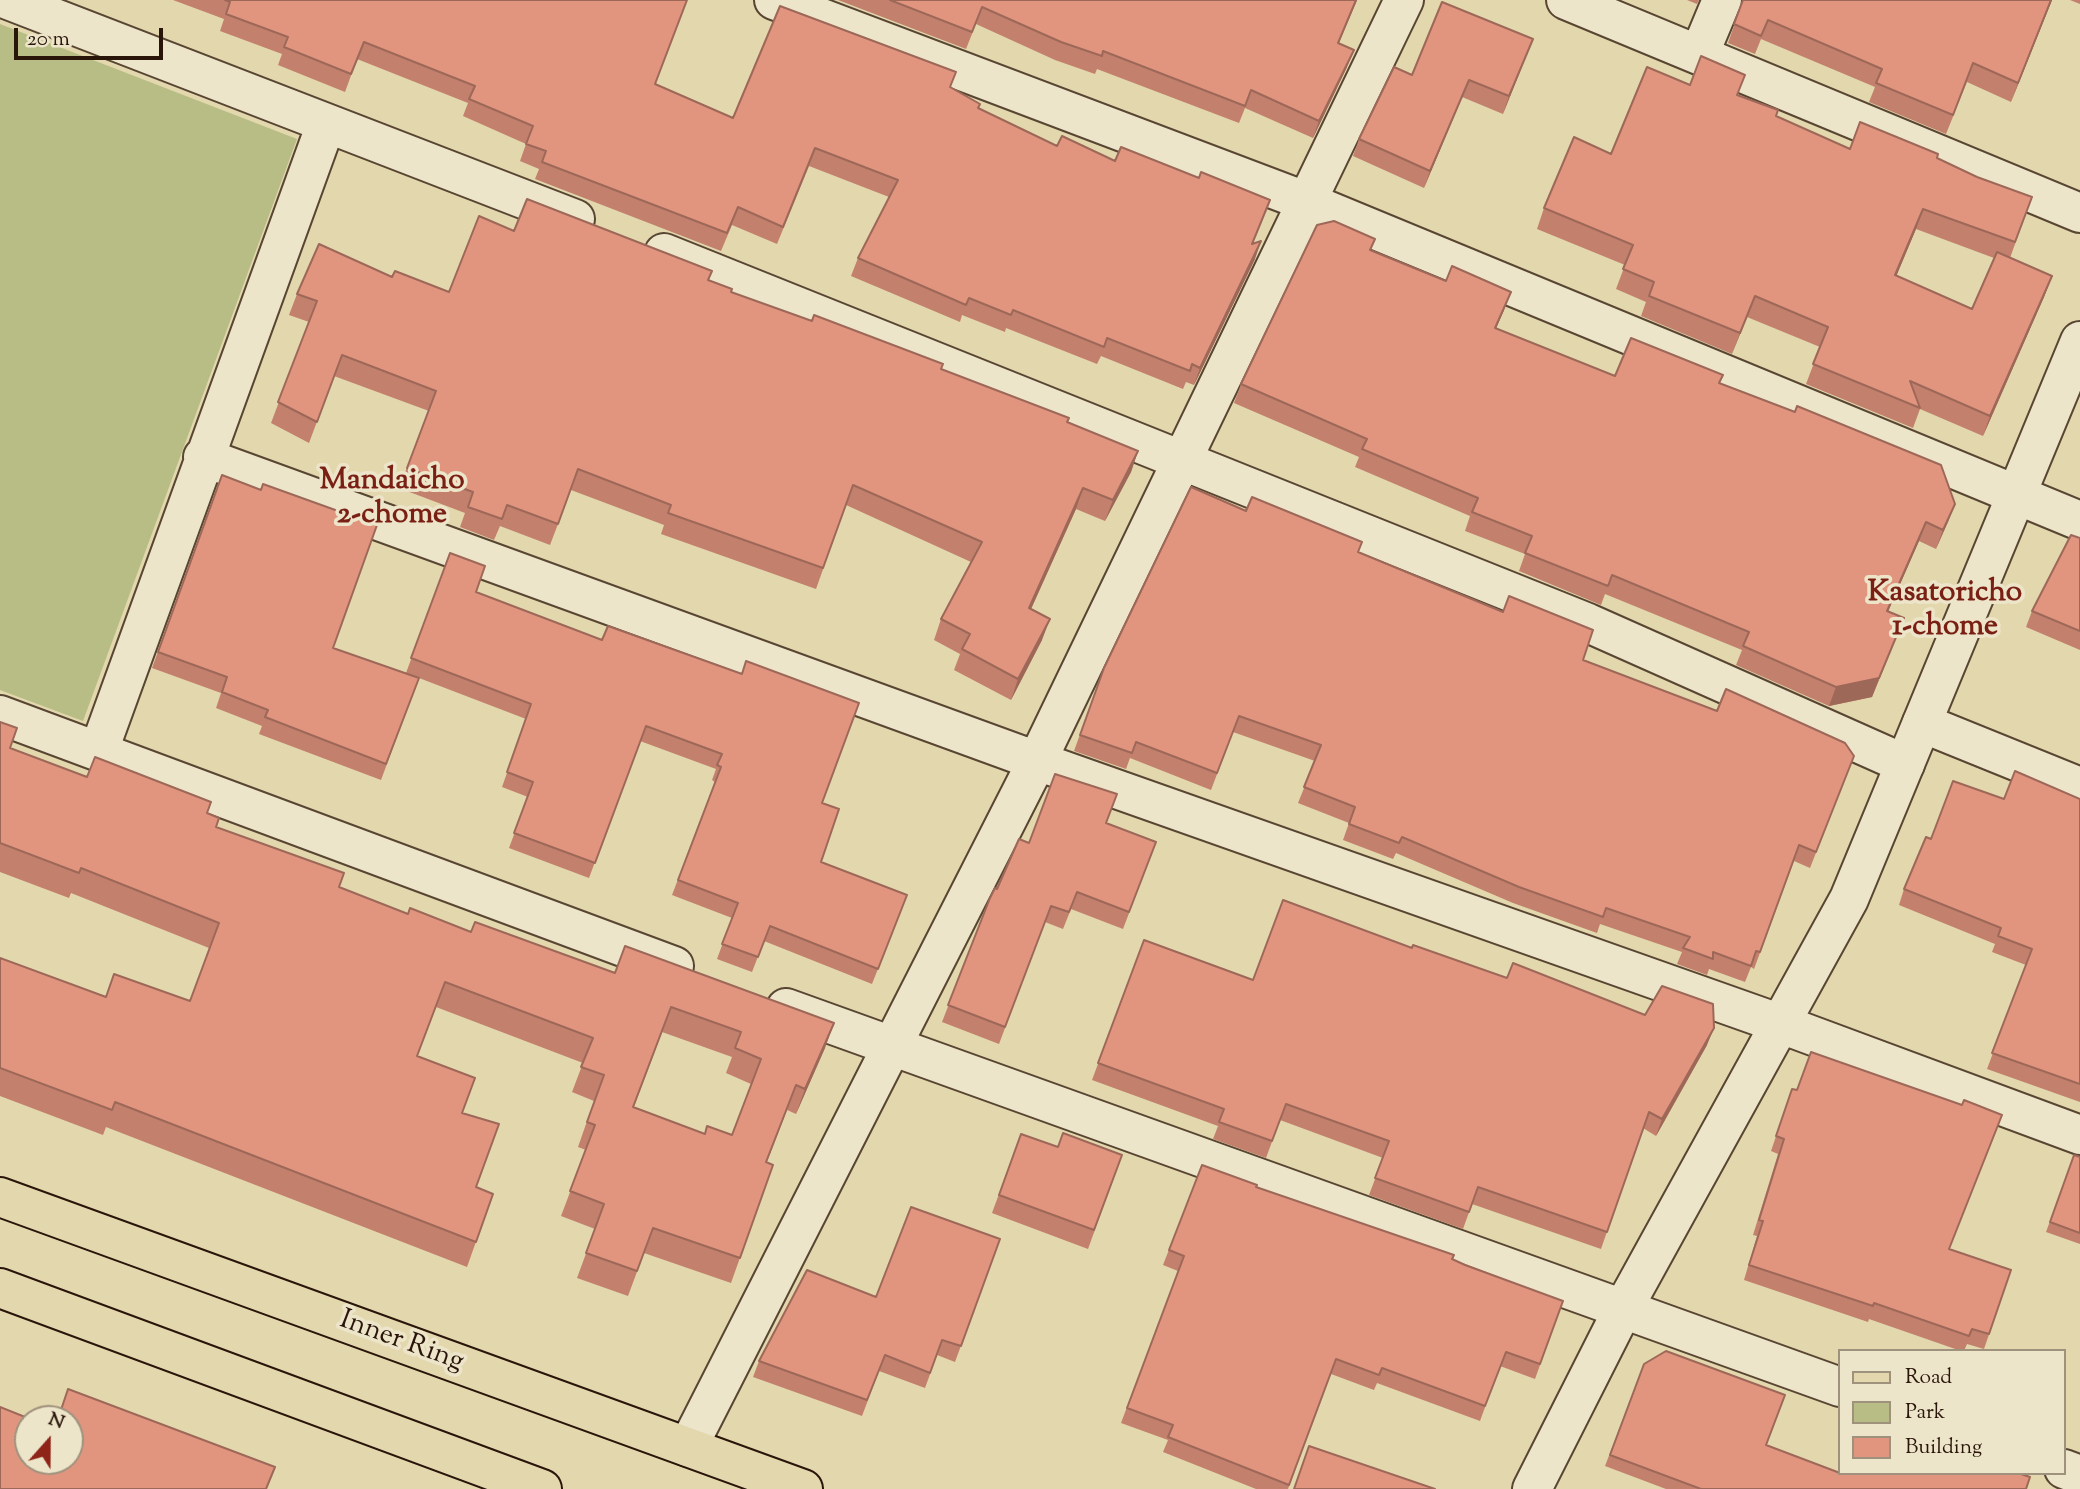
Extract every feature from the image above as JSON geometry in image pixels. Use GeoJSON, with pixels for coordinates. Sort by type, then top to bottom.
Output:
{"type":"FeatureCollection","features":[{"type":"Feature","properties":{"kind":"main road","name":"Inner Ring"},"geometry":{"type":"LineString","coordinates":[[0,1197],[803,1489]]}},
{"type":"Feature","properties":{"kind":"main road"},"geometry":{"type":"LineString","coordinates":[[0,1288],[542,1489]]}},
{"type":"Feature","properties":{"kind":"street"},"geometry":{"type":"LineString","coordinates":[[8,0],[620,236],[1588,623],[1905,764]]}},
{"type":"Feature","properties":{"kind":"street"},"geometry":{"type":"LineString","coordinates":[[774,0],[1305,201],[2080,521]]}},
{"type":"Feature","properties":{"kind":"street"},"geometry":{"type":"LineString","coordinates":[[688,1447],[894,1048],[1037,761],[1185,461],[1305,201],[1404,0]]}},
{"type":"Feature","properties":{"kind":"street"},"geometry":{"type":"LineString","coordinates":[[1566,0],[2080,213]]}},
{"type":"Feature","properties":{"kind":"street"},"geometry":{"type":"LineString","coordinates":[[1699,55],[1722,0]]}},
{"type":"Feature","properties":{"kind":"street"},"geometry":{"type":"LineString","coordinates":[[99,750],[203,457],[327,124]]}},
{"type":"Feature","properties":{"kind":"street"},"geometry":{"type":"LineString","coordinates":[[1532,1489],[1624,1307],[1849,899],[2080,341]]}},
{"type":"Feature","properties":{"kind":"street"},"geometry":{"type":"LineString","coordinates":[[203,457],[1037,761],[1781,1024],[2080,1135]]}},
{"type":"Feature","properties":{"kind":"street"},"geometry":{"type":"LineString","coordinates":[[0,715],[711,980]]}},
{"type":"Feature","properties":{"kind":"street"},"geometry":{"type":"LineString","coordinates":[[1922,723],[2080,787]]}},
{"type":"Feature","properties":{"kind":"street"},"geometry":{"type":"LineString","coordinates":[[750,994],[1839,1387]]}},
{"type":"Feature","properties":{"kind":"green space"},"geometry":{"type":"Polygon","coordinates":[[[0,24],[297,139],[83,721],[0,690],[0,24]]]}},
{"type":"Feature","properties":{"kind":"building"},"geometry":{"type":"Polygon","coordinates":[[[225,0],[687,0],[655,84],[733,118],[780,6],[956,72],[950,87],[980,104],[978,108],[1057,146],[1062,136],[1115,161],[1121,147],[1199,178],[1201,172],[1270,200],[1252,244],[1261,241],[1200,368],[1192,364],[1190,371],[1107,338],[1104,347],[1013,310],[1011,315],[969,298],[966,305],[858,258],[898,180],[815,148],[783,227],[738,207],[727,233],[542,162],[546,151],[526,144],[533,126],[469,99],[475,86],[364,42],[351,74],[284,47],[288,37],[226,14],[230,2],[225,0]]]}},
{"type":"Feature","properties":{"kind":"building"},"geometry":{"type":"Polygon","coordinates":[[[890,0],[1356,0],[1338,43],[1354,50],[1319,121],[1251,90],[1245,106],[1103,51],[1102,56],[1061,42],[982,7],[972,32],[890,0]]]}},
{"type":"Feature","properties":{"kind":"building"},"geometry":{"type":"Polygon","coordinates":[[[1743,0],[2051,0],[2018,83],[1973,63],[1953,115],[1876,83],[1882,69],[1768,20],[1761,36],[1734,24],[1743,0]]]}},
{"type":"Feature","properties":{"kind":"building"},"geometry":{"type":"Polygon","coordinates":[[[1442,2],[1533,39],[1509,96],[1469,80],[1430,171],[1359,139],[1394,67],[1412,75],[1442,2]]]}},
{"type":"Feature","properties":{"kind":"building"},"geometry":{"type":"Polygon","coordinates":[[[1701,56],[1745,75],[1737,95],[1778,110],[1776,116],[1850,149],[1860,122],[1938,154],[1937,158],[1977,177],[2032,197],[2015,242],[1923,209],[1895,275],[1972,309],[1997,252],[2052,276],[1990,416],[1910,381],[1920,408],[1813,364],[1828,327],[1755,296],[1740,333],[1649,296],[1654,282],[1623,269],[1633,245],[1544,208],[1574,137],[1611,154],[1647,67],[1690,85],[1701,56]]]}},
{"type":"Feature","properties":{"kind":"building"},"geometry":{"type":"Polygon","coordinates":[[[527,199],[712,271],[708,280],[732,289],[731,292],[812,321],[814,315],[943,364],[941,369],[1069,418],[1067,422],[1138,451],[1113,500],[1083,488],[1029,608],[1050,619],[1018,679],[962,649],[970,634],[941,619],[982,542],[853,485],[823,568],[668,513],[671,505],[578,469],[558,524],[507,505],[502,519],[468,507],[473,492],[407,468],[436,391],[342,355],[317,422],[278,402],[317,301],[297,294],[319,244],[392,277],[395,271],[449,292],[479,216],[514,231],[527,199]]]}},
{"type":"Feature","properties":{"kind":"building"},"geometry":{"type":"Polygon","coordinates":[[[1334,221],[1375,239],[1370,250],[1446,281],[1452,266],[1511,292],[1495,328],[1615,376],[1631,338],[1723,375],[1719,383],[1795,412],[1797,406],[1941,465],[1955,504],[1943,530],[1926,522],[1887,611],[1904,618],[1879,678],[1836,687],[1743,646],[1749,632],[1612,575],[1608,586],[1525,553],[1532,536],[1472,512],[1478,498],[1362,449],[1367,439],[1241,384],[1317,225],[1334,221]]]}},
{"type":"Feature","properties":{"kind":"building"},"geometry":{"type":"Polygon","coordinates":[[[222,475],[261,490],[263,484],[377,525],[333,648],[419,678],[386,764],[265,717],[268,710],[222,692],[227,677],[158,652],[222,475]]]}},
{"type":"Feature","properties":{"kind":"building"},"geometry":{"type":"Polygon","coordinates":[[[1191,487],[1246,511],[1252,497],[1362,542],[1358,552],[1503,612],[1509,596],[1593,630],[1583,660],[1717,711],[1726,689],[1845,743],[1854,756],[1816,852],[1799,845],[1760,952],[1756,951],[1751,966],[1713,952],[1713,959],[1683,948],[1690,937],[1606,908],[1603,917],[1519,887],[1402,837],[1399,843],[1349,824],[1355,807],[1304,787],[1321,745],[1239,716],[1217,773],[1136,742],[1132,753],[1080,735],[1104,668],[1191,487]]]}},
{"type":"Feature","properties":{"kind":"building"},"geometry":{"type":"Polygon","coordinates":[[[2071,535],[2080,538],[2080,631],[2032,611],[2071,535]]]}},
{"type":"Feature","properties":{"kind":"building"},"geometry":{"type":"Polygon","coordinates":[[[450,553],[485,566],[476,592],[602,640],[608,626],[742,674],[746,661],[859,703],[822,803],[839,809],[821,862],[907,895],[878,969],[770,926],[758,957],[722,944],[738,903],[678,880],[721,767],[717,765],[722,754],[646,726],[595,863],[514,833],[533,782],[507,772],[531,704],[411,658],[450,553]]]}},
{"type":"Feature","properties":{"kind":"building"},"geometry":{"type":"Polygon","coordinates":[[[0,722],[17,728],[10,748],[87,777],[95,757],[211,802],[207,813],[219,818],[216,827],[344,873],[339,887],[408,914],[410,908],[471,932],[475,922],[615,973],[625,946],[834,1023],[805,1089],[796,1085],[766,1162],[773,1165],[740,1258],[653,1228],[637,1271],[586,1253],[604,1204],[570,1191],[595,1125],[587,1122],[604,1075],[581,1067],[593,1038],[445,982],[417,1056],[475,1078],[462,1113],[499,1124],[476,1187],[493,1194],[476,1242],[115,1102],[112,1110],[0,1068],[0,958],[106,997],[114,974],[190,1001],[219,923],[81,868],[79,873],[0,843],[0,722]],[[671,1007],[633,1107],[705,1134],[707,1126],[732,1135],[761,1059],[735,1048],[741,1032],[671,1007]]]}},
{"type":"Feature","properties":{"kind":"building"},"geometry":{"type":"Polygon","coordinates":[[[2015,771],[2080,799],[2080,1084],[1992,1053],[2032,949],[1998,936],[2001,928],[1904,889],[1926,837],[1931,839],[1953,781],[2004,799],[2015,771]]]}},
{"type":"Feature","properties":{"kind":"building"},"geometry":{"type":"Polygon","coordinates":[[[1055,774],[1117,794],[1106,823],[1156,842],[1129,912],[1077,892],[1069,912],[1051,906],[1005,1027],[948,1005],[990,898],[995,888],[997,889],[1019,839],[1029,843],[1055,774]]]}},
{"type":"Feature","properties":{"kind":"building"},"geometry":{"type":"Polygon","coordinates":[[[1283,900],[1412,948],[1413,945],[1507,978],[1513,963],[1645,1015],[1662,986],[1713,1004],[1714,1028],[1662,1119],[1649,1112],[1607,1232],[1478,1187],[1469,1212],[1375,1178],[1389,1141],[1286,1104],[1272,1141],[1219,1122],[1224,1109],[1098,1063],[1144,940],[1253,980],[1283,900]]]}},
{"type":"Feature","properties":{"kind":"building"},"geometry":{"type":"Polygon","coordinates":[[[1811,1052],[1962,1105],[1964,1100],[2002,1115],[1949,1249],[2011,1270],[1989,1334],[1972,1329],[1969,1336],[1874,1303],[1873,1306],[1749,1265],[1763,1221],[1759,1220],[1784,1139],[1776,1136],[1792,1089],[1797,1090],[1811,1052]]]}},
{"type":"Feature","properties":{"kind":"building"},"geometry":{"type":"Polygon","coordinates":[[[1063,1133],[1122,1155],[1094,1230],[999,1195],[1021,1134],[1058,1147],[1063,1133]]]}},
{"type":"Feature","properties":{"kind":"building"},"geometry":{"type":"Polygon","coordinates":[[[2074,1155],[2080,1157],[2080,1233],[2050,1222],[2074,1155]]]}},
{"type":"Feature","properties":{"kind":"building"},"geometry":{"type":"Polygon","coordinates":[[[1202,1165],[1257,1185],[1256,1187],[1454,1255],[1452,1259],[1465,1265],[1563,1301],[1540,1364],[1506,1352],[1485,1406],[1382,1368],[1379,1375],[1336,1359],[1289,1485],[1168,1437],[1173,1425],[1127,1408],[1184,1256],[1169,1250],[1202,1165]]]}},
{"type":"Feature","properties":{"kind":"building"},"geometry":{"type":"Polygon","coordinates":[[[911,1207],[1000,1239],[961,1346],[942,1340],[930,1373],[885,1355],[867,1400],[759,1361],[807,1270],[876,1297],[911,1207]]]}},
{"type":"Feature","properties":{"kind":"building"},"geometry":{"type":"Polygon","coordinates":[[[1666,1351],[1785,1395],[1766,1445],[1839,1473],[1839,1475],[2030,1477],[2026,1489],[1701,1489],[1610,1455],[1644,1364],[1666,1351]]]}},
{"type":"Feature","properties":{"kind":"building"},"geometry":{"type":"Polygon","coordinates":[[[68,1389],[275,1467],[266,1489],[0,1489],[0,1407],[14,1413],[14,1475],[84,1475],[84,1405],[63,1405],[68,1389]]]}},
{"type":"Feature","properties":{"kind":"building"},"geometry":{"type":"Polygon","coordinates":[[[1309,1446],[1435,1489],[1294,1489],[1309,1446]]]}},
{"type":"Feature","properties":{"kind":"district","name":"Mandaicho 2-chome"},"geometry":{"type":"Point","coordinates":[392,500]}},
{"type":"Feature","properties":{"kind":"district","name":"Kasatoricho 1-chome"},"geometry":{"type":"Point","coordinates":[1945,612]}}]}
